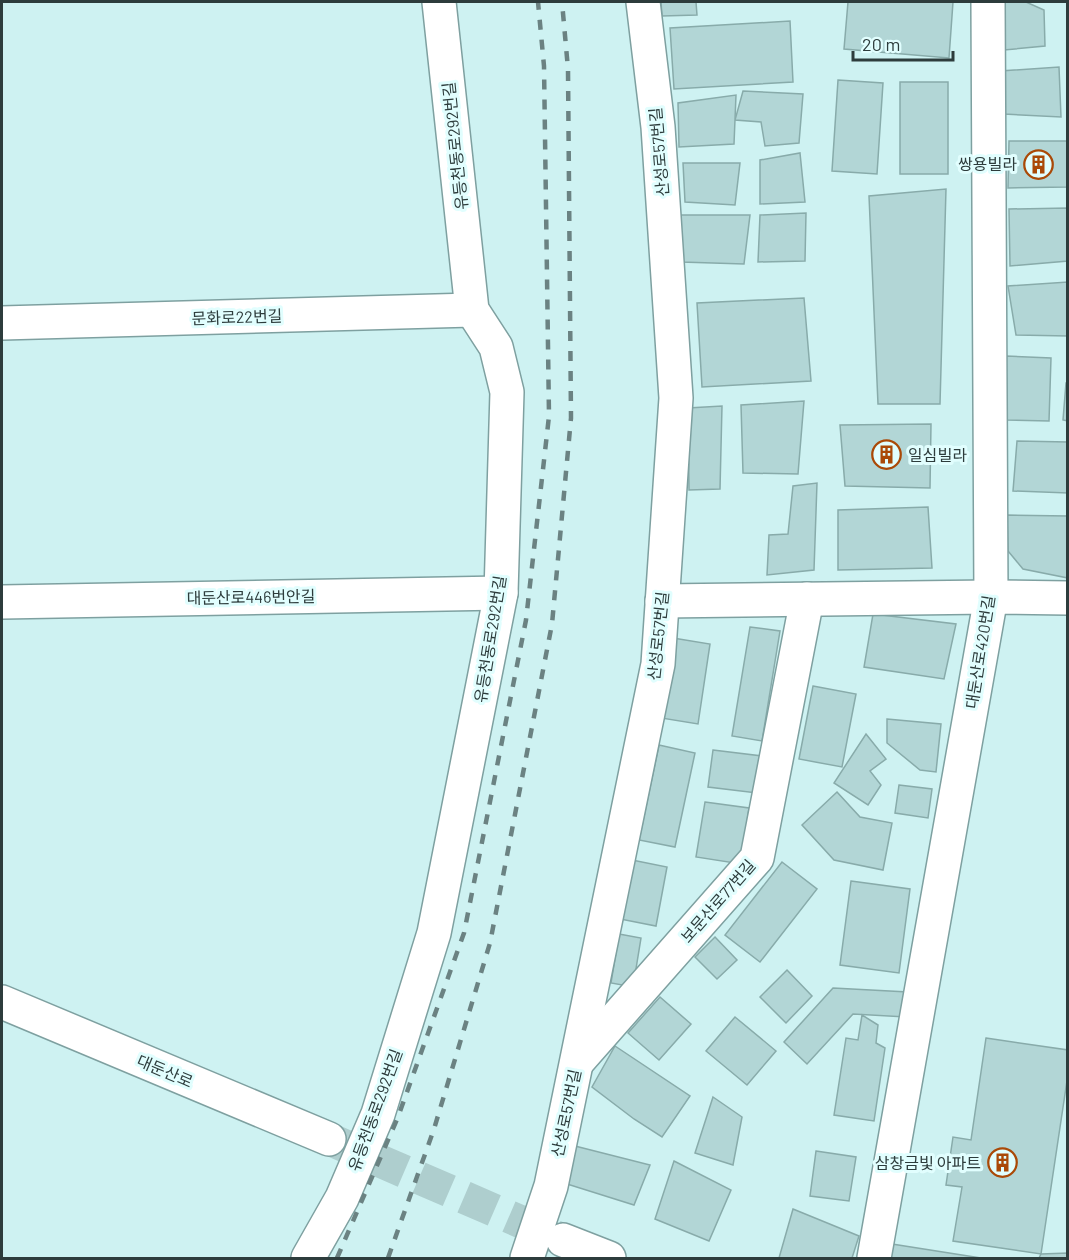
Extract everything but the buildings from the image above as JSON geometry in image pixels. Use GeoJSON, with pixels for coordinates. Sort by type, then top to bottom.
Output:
{"type":"FeatureCollection","features":[{"type":"Feature","properties":{"kind":"street","name":"유등천동로292번길"},"geometry":{"type":"LineString","coordinates":[[308,1258],[342,1198],[378,1114],[434,933],[501,592],[507,392],[496,347],[472,310],[439,2]]}},
{"type":"Feature","properties":{"kind":"street","name":"산성로57번길"},"geometry":{"type":"LineString","coordinates":[[527,1258],[551,1186],[658,664],[676,398],[658,127],[643,2]]}},
{"type":"Feature","properties":{"kind":"street","name":"대둔산로420번길"},"geometry":{"type":"LineString","coordinates":[[874,1258],[991,597],[988,2]]}},
{"type":"Feature","properties":{"kind":"street","name":"문화로22번길"},"geometry":{"type":"LineString","coordinates":[[2,323],[472,310]]}},
{"type":"Feature","properties":{"kind":"street","name":"대둔산로446번안길"},"geometry":{"type":"LineString","coordinates":[[2,602],[501,592]]}},
{"type":"Feature","properties":{"kind":"street"},"geometry":{"type":"LineString","coordinates":[[662,601],[1068,598]]}},
{"type":"Feature","properties":{"kind":"street","name":"보문산로77번길"},"geometry":{"type":"LineString","coordinates":[[576,1062],[757,858],[807,599]]}},
{"type":"Feature","properties":{"kind":"street","name":"대둔산로"},"geometry":{"type":"LineString","coordinates":[[2,1002],[329,1139]]}},
{"type":"Feature","properties":{"kind":"street"},"geometry":{"type":"LineString","coordinates":[[563,1240],[609,1258]]}},
{"type":"Feature","properties":{"kind":"tunnel"},"geometry":{"type":"LineString","coordinates":[[329,1139],[563,1240]]}},
{"type":"Feature","properties":{"kind":"railway"},"geometry":{"type":"LineString","coordinates":[[337,1258],[398,1117],[464,933],[526,620],[549,416],[544,66],[538,2]]}},
{"type":"Feature","properties":{"kind":"railway"},"geometry":{"type":"LineString","coordinates":[[388,1258],[434,1129],[490,943],[552,624],[571,418],[568,69],[562,2]]}},
{"type":"Feature","properties":{"kind":"place","name":"쌍용빌라"},"geometry":{"type":"Point","coordinates":[1038,164]}},
{"type":"Feature","properties":{"kind":"place","name":"일심빌라"},"geometry":{"type":"Point","coordinates":[887,455]}},
{"type":"Feature","properties":{"kind":"place","name":"삼창금빛 아파트"},"geometry":{"type":"Point","coordinates":[1002,1163]}}]}
